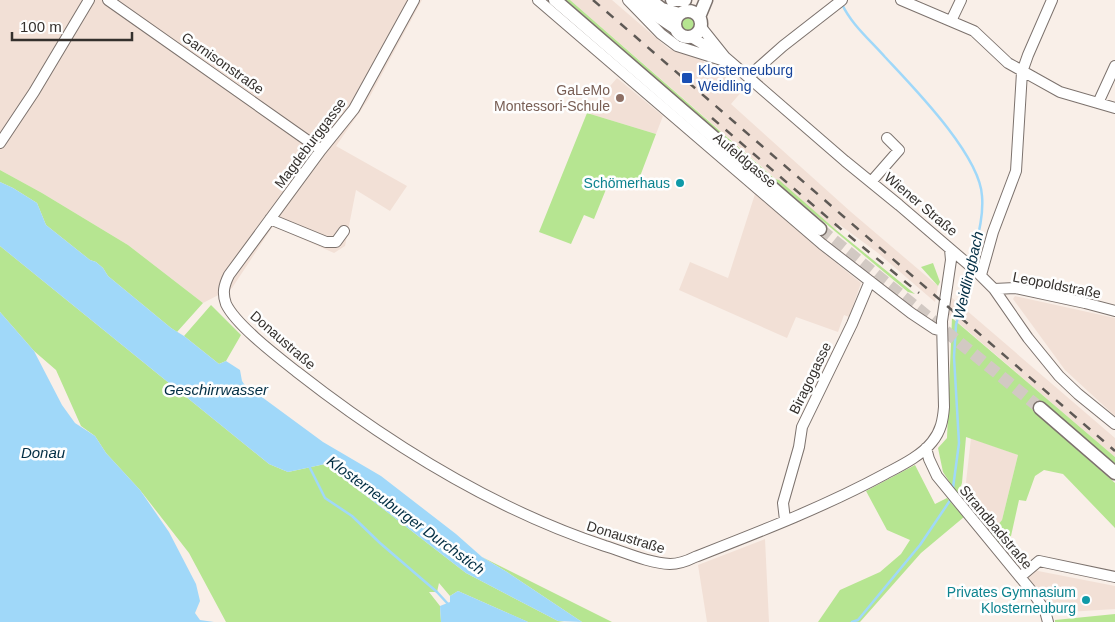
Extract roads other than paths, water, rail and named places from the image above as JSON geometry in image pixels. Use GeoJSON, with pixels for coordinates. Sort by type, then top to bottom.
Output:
{"type":"FeatureCollection","features":[{"type":"Feature","properties":{"kind":"main road"},"geometry":{"type":"LineString","coordinates":[[554,0],[820,229]]}},
{"type":"Feature","properties":{"kind":"main road"},"geometry":{"type":"LineString","coordinates":[[634,0],[687,38],[699,32],[690,14],[672,0]]}},
{"type":"Feature","properties":{"kind":"main road","name":"Wiener Straße"},"geometry":{"type":"LineString","coordinates":[[650,0],[662,8],[690,14]]}},
{"type":"Feature","properties":{"kind":"main road"},"geometry":{"type":"LineString","coordinates":[[690,14],[698,0]]}},
{"type":"Feature","properties":{"kind":"main road"},"geometry":{"type":"LineString","coordinates":[[674,27],[674,22],[690,14],[706,0]]}},
{"type":"Feature","properties":{"kind":"main road"},"geometry":{"type":"LineString","coordinates":[[1040,408],[1115,473]]}},
{"type":"Feature","properties":{"kind":"street"},"geometry":{"type":"LineString","coordinates":[[0,143],[38,86],[89,0]]}},
{"type":"Feature","properties":{"kind":"street","name":"Garnisonstraße"},"geometry":{"type":"LineString","coordinates":[[108,0],[321,150]]}},
{"type":"Feature","properties":{"kind":"street","name":"Magdeburggasse"},"geometry":{"type":"LineString","coordinates":[[224,298],[223,290],[229,275],[321,150],[354,109],[414,0]]}},
{"type":"Feature","properties":{"kind":"street","name":"Aufeldgasse"},"geometry":{"type":"LineString","coordinates":[[538,0],[822,244],[911,313],[942,332]]}},
{"type":"Feature","properties":{"kind":"street","name":"Wiener Straße"},"geometry":{"type":"LineString","coordinates":[[628,0],[661,34],[677,46],[734,64]]}},
{"type":"Feature","properties":{"kind":"street"},"geometry":{"type":"LineString","coordinates":[[748,77],[829,6],[842,0]]}},
{"type":"Feature","properties":{"kind":"street"},"geometry":{"type":"LineString","coordinates":[[901,0],[974,31],[1022,72],[1060,92],[1115,108]]}},
{"type":"Feature","properties":{"kind":"street"},"geometry":{"type":"LineString","coordinates":[[951,21],[961,0]]}},
{"type":"Feature","properties":{"kind":"street"},"geometry":{"type":"LineString","coordinates":[[979,273],[1016,171],[1022,72],[1052,0]]}},
{"type":"Feature","properties":{"kind":"street","name":"Wiener Straße"},"geometry":{"type":"LineString","coordinates":[[690,14],[725,57]]}},
{"type":"Feature","properties":{"kind":"street","name":"Wiener Straße"},"geometry":{"type":"LineString","coordinates":[[691,37],[734,64],[979,273],[994,289],[1028,338],[1059,376],[1115,424]]}},
{"type":"Feature","properties":{"kind":"street"},"geometry":{"type":"LineString","coordinates":[[1098,103],[1115,66]]}},
{"type":"Feature","properties":{"kind":"street"},"geometry":{"type":"LineString","coordinates":[[871,182],[899,150],[887,138]]}},
{"type":"Feature","properties":{"kind":"street"},"geometry":{"type":"LineString","coordinates":[[270,219],[326,242],[336,242],[344,231]]}},
{"type":"Feature","properties":{"kind":"street","name":"Donaustraße"},"geometry":{"type":"LineString","coordinates":[[224,298],[232,313],[275,355],[375,430],[518,512],[550,526],[625,552],[670,564],[689,560],[750,535],[784,517],[804,514],[855,491],[903,464],[926,448],[939,431],[943,420],[943,303],[951,260],[950,248]]}},
{"type":"Feature","properties":{"kind":"street","name":"Biragogasse"},"geometry":{"type":"LineString","coordinates":[[784,517],[784,503],[799,447],[802,427],[852,324],[870,282]]}},
{"type":"Feature","properties":{"kind":"street","name":"Leopoldstraße"},"geometry":{"type":"LineString","coordinates":[[994,289],[1015,288],[1085,302],[1115,311]]}},
{"type":"Feature","properties":{"kind":"street","name":"Strandbadstraße"},"geometry":{"type":"LineString","coordinates":[[926,448],[932,467],[941,482],[1020,577],[1040,604],[1048,620]]}},
{"type":"Feature","properties":{"kind":"street"},"geometry":{"type":"LineString","coordinates":[[1020,577],[1039,561],[1115,576]]}},
{"type":"Feature","properties":{"kind":"water","name":"Geschirrwasser"},"geometry":{"type":"Polygon","coordinates":[[[0,182],[37,203],[46,225],[90,260],[96,262],[108,276],[171,328],[219,364],[226,361],[240,370],[244,384],[323,442],[381,476],[456,534],[482,557],[582,622],[558,621],[466,573],[325,464],[288,472],[269,464],[0,246],[0,182]]]}},
{"type":"Feature","properties":{"kind":"water","name":"Donau"},"geometry":{"type":"Polygon","coordinates":[[[0,312],[34,351],[62,405],[75,423],[95,436],[106,453],[140,490],[169,532],[196,584],[200,601],[195,613],[200,620],[214,622],[0,622],[0,312]]]}},
{"type":"Feature","properties":{"kind":"water"},"geometry":{"type":"Polygon","coordinates":[[[458,591],[528,622],[441,622],[440,606],[450,602],[450,596],[458,591]]]}},
{"type":"Feature","properties":{"kind":"waterway","name":"Weidlingbach"},"geometry":{"type":"LineString","coordinates":[[842,4],[856,25],[943,122],[970,161],[978,179],[982,196],[982,213],[971,264]]}},
{"type":"Feature","properties":{"kind":"waterway","name":"Weidlingbach"},"geometry":{"type":"LineString","coordinates":[[953,488],[959,443],[954,357],[956,325],[970,269]]}},
{"type":"Feature","properties":{"kind":"waterway"},"geometry":{"type":"LineString","coordinates":[[309,466],[325,498],[352,516],[448,604]]}},
{"type":"Feature","properties":{"kind":"waterway","name":"Weidlingbach"},"geometry":{"type":"LineString","coordinates":[[852,622],[858,620],[920,545],[951,499]]}},
{"type":"Feature","properties":{"kind":"tunnel"},"geometry":{"type":"LineString","coordinates":[[820,229],[1040,408]]}},
{"type":"Feature","properties":{"kind":"railway"},"geometry":{"type":"LineString","coordinates":[[593,0],[1115,451]]}},
{"type":"Feature","properties":{"kind":"railway"},"geometry":{"type":"LineString","coordinates":[[712,118],[842,230],[919,293]]}},
{"type":"Feature","properties":{"kind":"place","name":"Klosterneuburg Weidling"},"geometry":{"type":"Point","coordinates":[687,78]}},
{"type":"Feature","properties":{"kind":"place","name":"GaLeMo Montessori-Schule"},"geometry":{"type":"Point","coordinates":[620,98]}},
{"type":"Feature","properties":{"kind":"place","name":"Schömerhaus"},"geometry":{"type":"Point","coordinates":[680,183]}},
{"type":"Feature","properties":{"kind":"place","name":"Privates Gymnasium Klosterneuburg"},"geometry":{"type":"Point","coordinates":[1086,600]}},
{"type":"Feature","properties":{"kind":"water label","name":"Klosterneuburger Durchstich"},"geometry":{"type":"Point","coordinates":[406,515]}}]}
